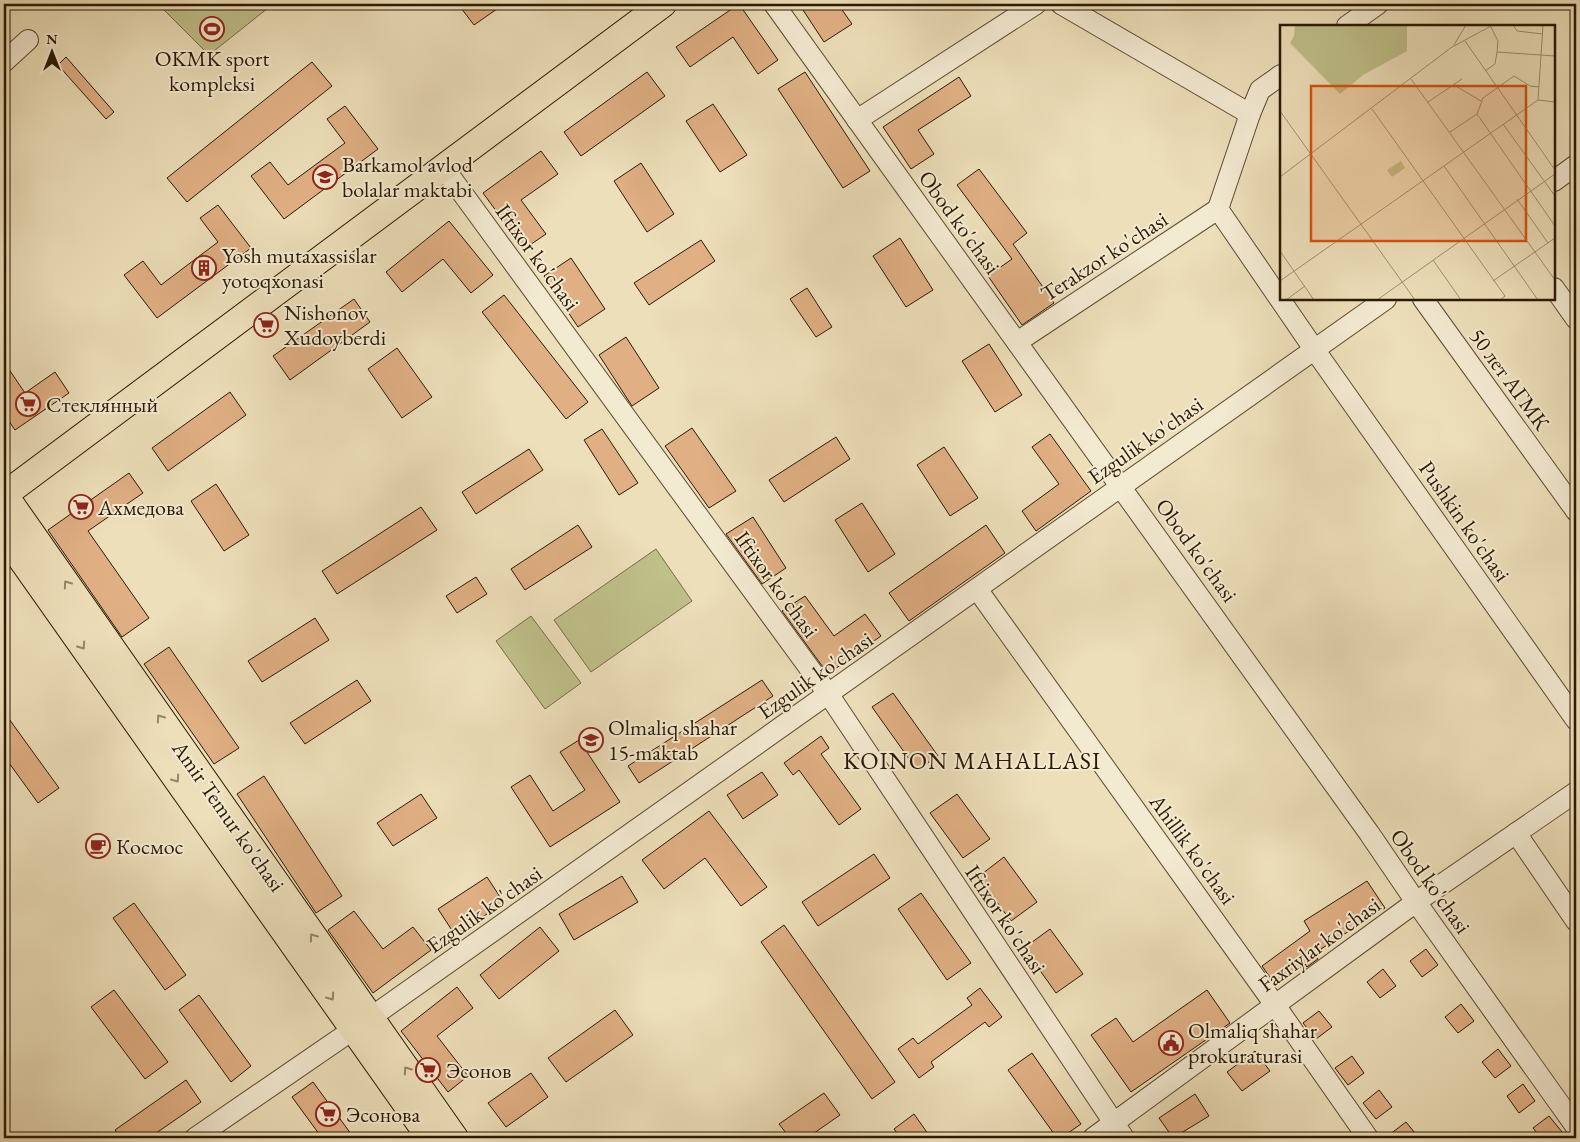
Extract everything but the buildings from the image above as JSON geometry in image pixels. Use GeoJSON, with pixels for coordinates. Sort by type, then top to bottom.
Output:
{"type":"FeatureCollection","features":[{"type":"Feature","properties":{"kind":"main road"},"geometry":{"type":"LineString","coordinates":[[4,495],[663,4]]}},
{"type":"Feature","properties":{"kind":"main road","name":"Amir Temur ko'chasi"},"geometry":{"type":"LineString","coordinates":[[4,495],[362,1024],[430,1138]]}},
{"type":"Feature","properties":{"kind":"main road","name":"Amir Temur ko'chasi"},"geometry":{"type":"LineString","coordinates":[[4,535],[362,1024],[455,1138]]}},
{"type":"Feature","properties":{"kind":"street","name":"Obod ko'chasi"},"geometry":{"type":"LineString","coordinates":[[774,4],[1364,825],[1416,902],[1576,1127]]}},
{"type":"Feature","properties":{"kind":"street"},"geometry":{"type":"LineString","coordinates":[[857,120],[1036,4]]}},
{"type":"Feature","properties":{"kind":"street"},"geometry":{"type":"LineString","coordinates":[[1061,4],[1250,114]]}},
{"type":"Feature","properties":{"kind":"street"},"geometry":{"type":"LineString","coordinates":[[1348,25],[1368,12]]}},
{"type":"Feature","properties":{"kind":"street"},"geometry":{"type":"LineString","coordinates":[[4,62],[28,40]]}},
{"type":"Feature","properties":{"kind":"street"},"geometry":{"type":"LineString","coordinates":[[1280,76],[1260,90],[1218,209],[1280,299]]}},
{"type":"Feature","properties":{"kind":"street"},"geometry":{"type":"LineString","coordinates":[[1555,180],[1576,165]]}},
{"type":"Feature","properties":{"kind":"street","name":"Iftixor ko'chasi"},"geometry":{"type":"LineString","coordinates":[[444,168],[829,695],[1119,1131]]}},
{"type":"Feature","properties":{"kind":"street","name":"Terakzor ko'chasi"},"geometry":{"type":"LineString","coordinates":[[1017,342],[1218,209]]}},
{"type":"Feature","properties":{"kind":"street"},"geometry":{"type":"LineString","coordinates":[[1555,289],[1576,320]]}},
{"type":"Feature","properties":{"kind":"street"},"geometry":{"type":"LineString","coordinates":[[1280,300],[1314,349]]}},
{"type":"Feature","properties":{"kind":"street","name":"Ezgulik ko'chasi"},"geometry":{"type":"LineString","coordinates":[[195,1138],[362,1024],[1385,300]]}},
{"type":"Feature","properties":{"kind":"street","name":"50 лет АГМК"},"geometry":{"type":"LineString","coordinates":[[1424,300],[1576,511]]}},
{"type":"Feature","properties":{"kind":"street","name":"Pushkin ko'chasi"},"geometry":{"type":"LineString","coordinates":[[1314,349],[1576,720]]}},
{"type":"Feature","properties":{"kind":"street","name":"Ahillik ko'chasi"},"geometry":{"type":"LineString","coordinates":[[977,589],[1368,1138]]}},
{"type":"Feature","properties":{"kind":"street","name":"Faxriylar ko'chasi"},"geometry":{"type":"LineString","coordinates":[[1093,1138],[1119,1131],[1275,1005],[1416,902],[1576,792]]}},
{"type":"Feature","properties":{"kind":"street"},"geometry":{"type":"LineString","coordinates":[[1516,833],[1576,921]]}},
{"type":"Feature","properties":{"kind":"green space","name":"OKMK sport kompleksi"},"geometry":{"type":"Polygon","coordinates":[[[158,4],[273,4],[209,55],[158,4]]]}},
{"type":"Feature","properties":{"kind":"green space"},"geometry":{"type":"Polygon","coordinates":[[[656,549],[692,601],[591,672],[554,620],[656,549]]]}},
{"type":"Feature","properties":{"kind":"green space"},"geometry":{"type":"Polygon","coordinates":[[[531,616],[581,683],[545,709],[496,641],[531,616]]]}},
{"type":"Feature","properties":{"kind":"place","name":"OKMK sport kompleksi"},"geometry":{"type":"Point","coordinates":[212,29]}},
{"type":"Feature","properties":{"kind":"place","name":"Barkamol avlod bolalar maktabi"},"geometry":{"type":"Point","coordinates":[325,177]}},
{"type":"Feature","properties":{"kind":"place","name":"Yosh mutaxassislar yotoqxonasi"},"geometry":{"type":"Point","coordinates":[204,268]}},
{"type":"Feature","properties":{"kind":"place","name":"Nishonov Xudoyberdi"},"geometry":{"type":"Point","coordinates":[266,325]}},
{"type":"Feature","properties":{"kind":"place","name":"Стеклянный"},"geometry":{"type":"Point","coordinates":[28,404]}},
{"type":"Feature","properties":{"kind":"place","name":"Ахмедова"},"geometry":{"type":"Point","coordinates":[81,507]}},
{"type":"Feature","properties":{"kind":"place","name":"Olmaliq shahar 15-maktab"},"geometry":{"type":"Point","coordinates":[591,740]}},
{"type":"Feature","properties":{"kind":"place","name":"Космос"},"geometry":{"type":"Point","coordinates":[98,846]}},
{"type":"Feature","properties":{"kind":"place","name":"Olmaliq shahar prokuraturasi"},"geometry":{"type":"Point","coordinates":[1171,1043]}},
{"type":"Feature","properties":{"kind":"place","name":"Эсонов"},"geometry":{"type":"Point","coordinates":[428,1070]}},
{"type":"Feature","properties":{"kind":"place","name":"Эсонова"},"geometry":{"type":"Point","coordinates":[328,1114]}},
{"type":"Feature","properties":{"kind":"district","name":"KOINON MAHALLASI"},"geometry":{"type":"Point","coordinates":[972,761]}}]}
